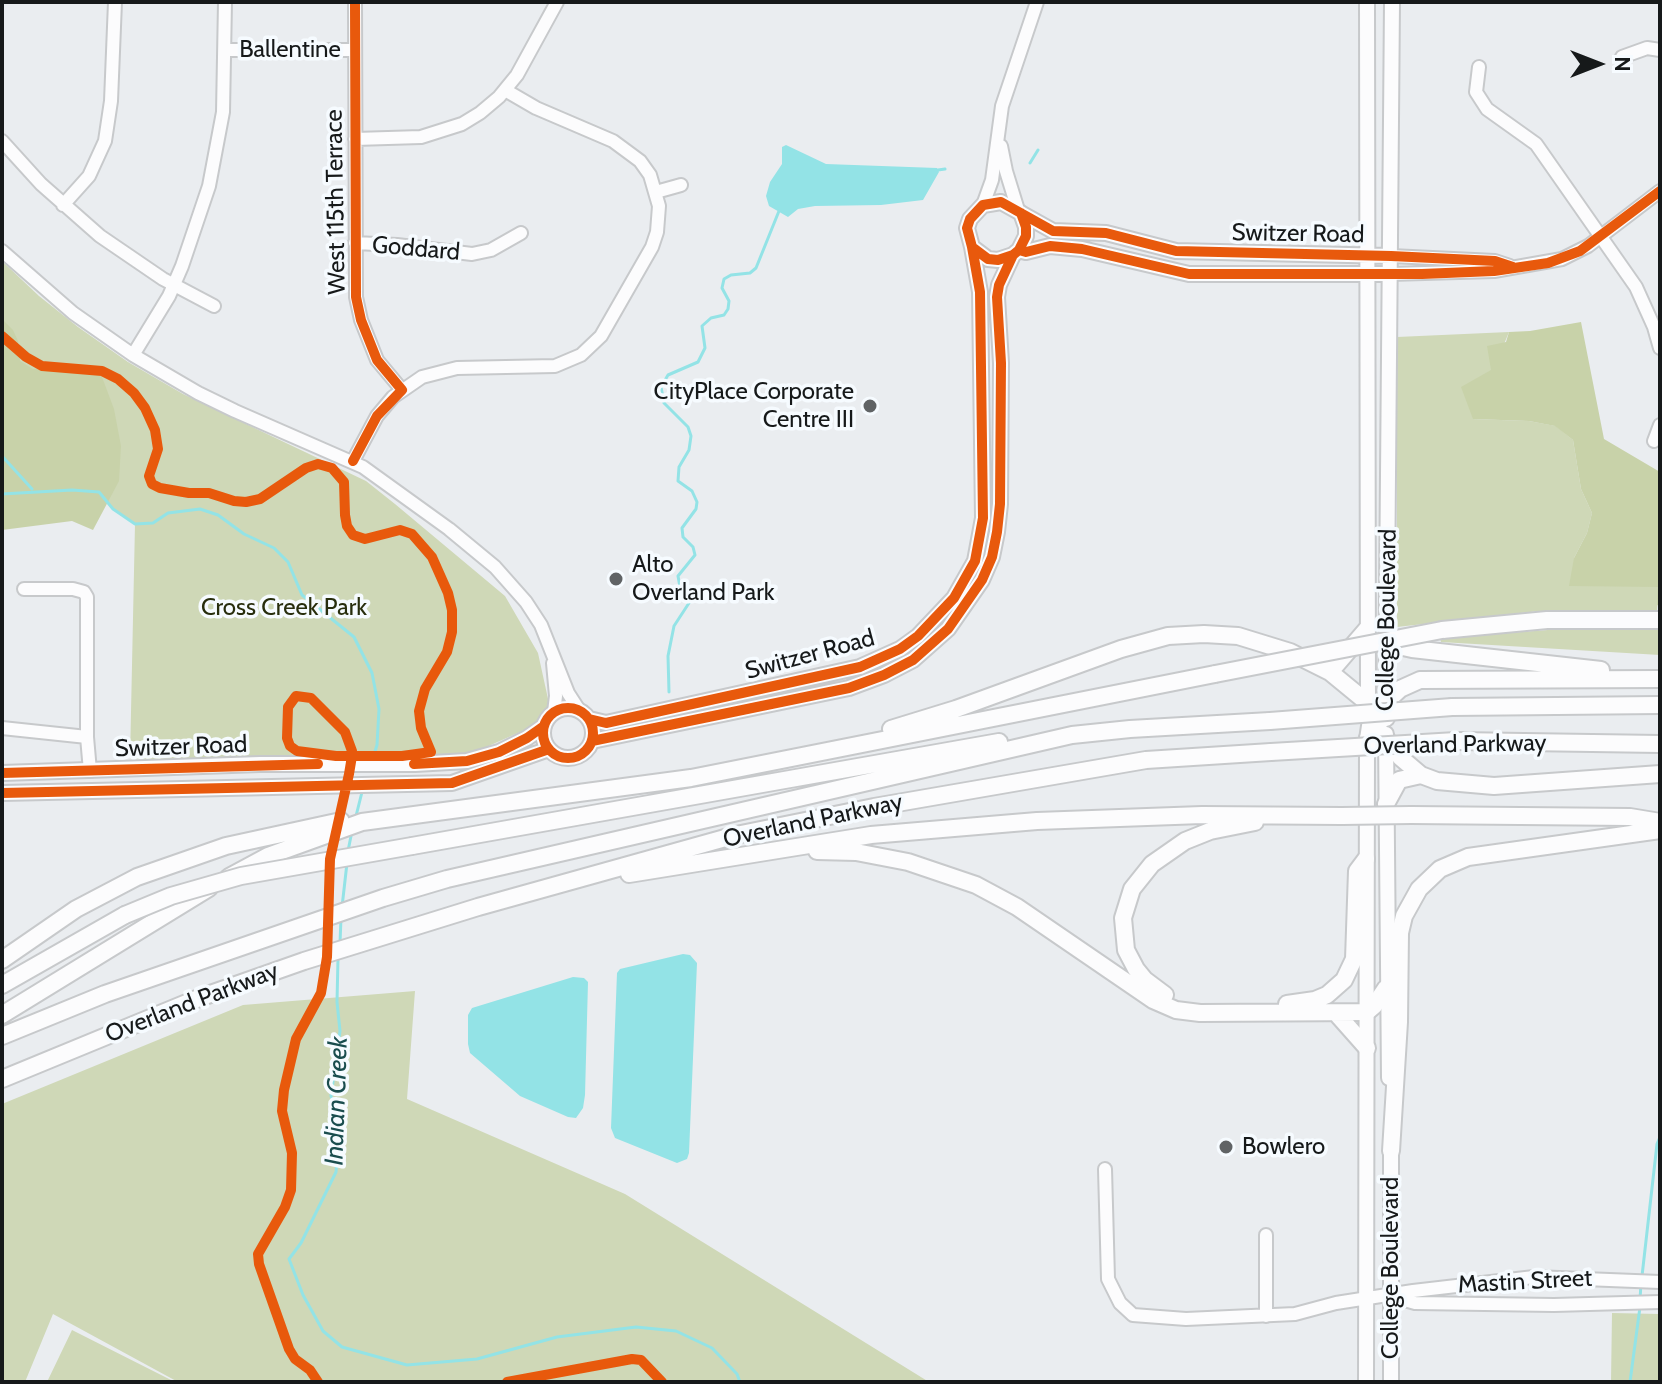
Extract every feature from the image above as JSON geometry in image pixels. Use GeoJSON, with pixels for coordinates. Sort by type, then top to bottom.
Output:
{"type":"FeatureCollection","features":[{"type":"Feature","properties":{"kind":"highway"},"geometry":{"type":"LineString","coordinates":[[2,960],[76,909],[137,877],[201,852],[362,822],[663,782],[1442,630],[1547,620],[1660,620]]}},
{"type":"Feature","properties":{"kind":"highway"},"geometry":{"type":"LineString","coordinates":[[1330,672],[1367,629]]}},
{"type":"Feature","properties":{"kind":"highway"},"geometry":{"type":"LineString","coordinates":[[847,747],[865,735],[956,709],[1121,649],[1168,636],[1204,634],[1238,636],[1290,652],[1330,672],[1376,711],[1386,737],[1401,758],[1421,775]]}},
{"type":"Feature","properties":{"kind":"highway"},"geometry":{"type":"LineString","coordinates":[[1387,636],[1412,649],[1657,678]]}},
{"type":"Feature","properties":{"kind":"highway"},"geometry":{"type":"LineString","coordinates":[[1367,746],[1376,711],[1409,684],[1430,679],[1657,678]]}},
{"type":"Feature","properties":{"kind":"highway","name":"Overland Parkway"},"geometry":{"type":"LineString","coordinates":[[2,1036],[105,994],[383,898],[477,872],[1072,735],[1452,707],[1660,705]]}},
{"type":"Feature","properties":{"kind":"highway"},"geometry":{"type":"LineString","coordinates":[[2,985],[125,915],[171,896],[241,876],[994,743],[1072,735]]}},
{"type":"Feature","properties":{"kind":"highway","name":"Overland Parkway"},"geometry":{"type":"LineString","coordinates":[[2,1079],[199,998],[388,934],[736,835],[874,807],[1146,760],[1456,741],[1660,744]]}},
{"type":"Feature","properties":{"kind":"highway"},"geometry":{"type":"LineString","coordinates":[[1386,804],[1399,780],[1421,775],[1466,785],[1494,786],[1660,774]]}},
{"type":"Feature","properties":{"kind":"highway"},"geometry":{"type":"LineString","coordinates":[[553,886],[871,835],[1037,821],[1202,815],[1411,815],[1630,817],[1660,822]]}},
{"type":"Feature","properties":{"kind":"highway"},"geometry":{"type":"LineString","coordinates":[[1311,815],[1210,831],[1185,841],[1152,864],[1132,889],[1123,918],[1126,950],[1145,980],[1163,994],[1186,1002],[1288,1004],[1327,995],[1344,980],[1354,959],[1357,871],[1366,859]]}},
{"type":"Feature","properties":{"kind":"highway"},"geometry":{"type":"LineString","coordinates":[[2,1015],[248,866],[332,827]]}},
{"type":"Feature","properties":{"kind":"highway"},"geometry":{"type":"LineString","coordinates":[[1391,1151],[1399,1022],[1400,933],[1404,916],[1419,889],[1440,869],[1468,857],[1660,830]]}},
{"type":"Feature","properties":{"kind":"highway"},"geometry":{"type":"LineString","coordinates":[[777,850],[870,855],[919,865],[964,880],[1017,907],[1153,1000],[1176,1010],[1200,1013],[1367,1012],[1386,988]]}},
{"type":"Feature","properties":{"kind":"highway"},"geometry":{"type":"LineString","coordinates":[[1336,1013],[1367,1048]]}},
{"type":"Feature","properties":{"kind":"main road","name":"College Boulevard"},"geometry":{"type":"LineString","coordinates":[[1367,2],[1367,629],[1376,711]]}},
{"type":"Feature","properties":{"kind":"main road","name":"College Boulevard"},"geometry":{"type":"LineString","coordinates":[[1376,711],[1387,636],[1392,2]]}},
{"type":"Feature","properties":{"kind":"main road"},"geometry":{"type":"LineString","coordinates":[[1001,202],[1019,212],[1026,227],[1026,236],[1016,253],[998,260],[988,259],[972,247],[967,228],[970,219],[983,205],[1001,202]]}},
{"type":"Feature","properties":{"kind":"main road","name":"Switzer Road"},"geometry":{"type":"LineString","coordinates":[[1019,212],[1053,231],[1106,233],[1184,252],[1391,256]]}},
{"type":"Feature","properties":{"kind":"main road","name":"Switzer Road"},"geometry":{"type":"LineString","coordinates":[[2,773],[467,761],[526,739],[544,726],[554,712],[562,709],[606,723],[776,696],[849,688],[899,667],[937,641],[960,603],[988,568],[1000,519],[1001,363],[997,297],[999,285],[1016,253],[1050,246],[1082,249],[1181,273],[1390,274]]}},
{"type":"Feature","properties":{"kind":"main road","name":"Switzer Road"},"geometry":{"type":"LineString","coordinates":[[960,603],[982,533],[984,500],[980,292],[972,247]]}},
{"type":"Feature","properties":{"kind":"main road"},"geometry":{"type":"LineString","coordinates":[[1181,273],[1184,252]]}},
{"type":"Feature","properties":{"kind":"main road"},"geometry":{"type":"LineString","coordinates":[[980,364],[1001,363]]}},
{"type":"Feature","properties":{"kind":"main road","name":"Switzer Road"},"geometry":{"type":"LineString","coordinates":[[2,793],[452,783],[549,749],[561,758],[577,757],[589,748],[592,741],[776,696]]}},
{"type":"Feature","properties":{"kind":"main road"},"geometry":{"type":"LineString","coordinates":[[584,714],[592,726],[592,741]]}},
{"type":"Feature","properties":{"kind":"main road"},"geometry":{"type":"LineString","coordinates":[[544,726],[544,742],[549,749]]}},
{"type":"Feature","properties":{"kind":"main road","name":"College Boulevard"},"geometry":{"type":"LineString","coordinates":[[1386,737],[1391,1382]]}},
{"type":"Feature","properties":{"kind":"main road","name":"College Boulevard"},"geometry":{"type":"LineString","coordinates":[[1366,1382],[1367,746]]}},
{"type":"Feature","properties":{"kind":"street"},"geometry":{"type":"LineString","coordinates":[[63,205],[89,176],[105,141],[111,101],[115,2]]}},
{"type":"Feature","properties":{"kind":"street"},"geometry":{"type":"LineString","coordinates":[[133,355],[189,250],[209,186],[223,112],[225,2]]}},
{"type":"Feature","properties":{"kind":"street","name":"West 115th Terrace"},"geometry":{"type":"LineString","coordinates":[[355,2],[356,297],[361,320],[377,360],[402,390]]}},
{"type":"Feature","properties":{"kind":"street"},"geometry":{"type":"LineString","coordinates":[[355,139],[402,139],[441,132],[480,113],[517,75],[557,2]]}},
{"type":"Feature","properties":{"kind":"street"},"geometry":{"type":"LineString","coordinates":[[983,205],[990,187],[1000,135],[1002,106],[1037,2]]}},
{"type":"Feature","properties":{"kind":"street"},"geometry":{"type":"LineString","coordinates":[[1622,57],[1647,48],[1660,50]]}},
{"type":"Feature","properties":{"kind":"street","name":"Ballentine"},"geometry":{"type":"LineString","coordinates":[[225,50],[354,50]]}},
{"type":"Feature","properties":{"kind":"street"},"geometry":{"type":"LineString","coordinates":[[1479,67],[1476,92],[1487,109],[1536,144],[1646,306],[1660,348]]}},
{"type":"Feature","properties":{"kind":"street"},"geometry":{"type":"LineString","coordinates":[[353,461],[377,416],[402,390],[422,377],[457,368],[555,366],[568,362],[591,347],[611,320],[652,247],[659,221],[656,192],[650,175],[627,150],[536,108],[505,90]]}},
{"type":"Feature","properties":{"kind":"street"},"geometry":{"type":"LineString","coordinates":[[1000,135],[1006,171],[1019,212]]}},
{"type":"Feature","properties":{"kind":"street"},"geometry":{"type":"LineString","coordinates":[[2,141],[63,205],[100,236],[173,285],[214,306]]}},
{"type":"Feature","properties":{"kind":"street"},"geometry":{"type":"LineString","coordinates":[[656,192],[681,185]]}},
{"type":"Feature","properties":{"kind":"street"},"geometry":{"type":"LineString","coordinates":[[1390,274],[1494,271],[1562,259],[1601,237],[1660,191]]}},
{"type":"Feature","properties":{"kind":"street","name":"Goddard"},"geometry":{"type":"LineString","coordinates":[[355,243],[472,254],[491,250],[521,233]]}},
{"type":"Feature","properties":{"kind":"street"},"geometry":{"type":"LineString","coordinates":[[2,251],[73,313],[133,355],[235,411],[353,461],[387,482],[495,567],[526,602],[553,652],[568,693],[584,714]]}},
{"type":"Feature","properties":{"kind":"street"},"geometry":{"type":"LineString","coordinates":[[1391,256],[1495,261],[1513,267]]}},
{"type":"Feature","properties":{"kind":"street"},"geometry":{"type":"LineString","coordinates":[[1448,259],[1448,273]]}},
{"type":"Feature","properties":{"kind":"street"},"geometry":{"type":"LineString","coordinates":[[1654,441],[1660,425]]}},
{"type":"Feature","properties":{"kind":"street"},"geometry":{"type":"LineString","coordinates":[[24,589],[73,589],[84,592],[87,597],[87,737],[90,771]]}},
{"type":"Feature","properties":{"kind":"street"},"geometry":{"type":"LineString","coordinates":[[553,652],[554,712]]}},
{"type":"Feature","properties":{"kind":"street"},"geometry":{"type":"LineString","coordinates":[[2,728],[87,737]]}},
{"type":"Feature","properties":{"kind":"street","name":"Mastin Street"},"geometry":{"type":"LineString","coordinates":[[1105,1169],[1108,1279],[1120,1303],[1133,1315],[1186,1319],[1295,1314],[1336,1303],[1413,1291],[1534,1277],[1659,1282]]}},
{"type":"Feature","properties":{"kind":"street"},"geometry":{"type":"LineString","coordinates":[[1266,1235],[1266,1316]]}},
{"type":"Feature","properties":{"kind":"street","name":"Mastin Street"},"geometry":{"type":"LineString","coordinates":[[1391,1296],[1415,1303],[1554,1305],[1660,1302]]}},
{"type":"Feature","properties":{"kind":"green space","name":"Cross Creek Park"},"geometry":{"type":"Polygon","coordinates":[[[2,261],[39,296],[128,362],[183,394],[366,481],[395,504],[505,596],[538,653],[550,708],[531,727],[462,758],[130,759],[135,524],[113,509],[99,492],[2,494],[2,261]]]}},
{"type":"Feature","properties":{"kind":"green space"},"geometry":{"type":"Polygon","coordinates":[[[2,319],[13,330],[18,341],[20,361],[33,369],[66,364],[81,366],[102,377],[114,409],[121,446],[119,481],[93,530],[72,521],[2,530],[2,319]]]}},
{"type":"Feature","properties":{"kind":"green space"},"geometry":{"type":"Polygon","coordinates":[[[1581,322],[1604,439],[1660,472],[1660,606],[1657,605],[1658,587],[1569,586],[1574,558],[1587,533],[1592,513],[1581,489],[1573,440],[1555,426],[1529,421],[1473,419],[1461,387],[1491,370],[1487,346],[1506,342],[1509,332],[1581,322]]]}},
{"type":"Feature","properties":{"kind":"green space"},"geometry":{"type":"Polygon","coordinates":[[[1509,332],[1473,419],[1529,421],[1556,426],[1573,440],[1581,489],[1592,513],[1587,533],[1574,558],[1659,587],[1657,610],[1539,611],[1397,627],[1397,337],[1509,332]]]}},
{"type":"Feature","properties":{"kind":"green space"},"geometry":{"type":"Polygon","coordinates":[[[1588,627],[1660,628],[1660,655],[1441,642],[1440,638],[1588,627]]]}},
{"type":"Feature","properties":{"kind":"green space"},"geometry":{"type":"Polygon","coordinates":[[[415,991],[407,1099],[625,1194],[929,1382],[178,1382],[53,1314],[25,1382],[2,1382],[2,1104],[243,1005],[415,991]]]}},
{"type":"Feature","properties":{"kind":"green space"},"geometry":{"type":"Polygon","coordinates":[[[1612,1313],[1660,1314],[1660,1382],[1611,1382],[1612,1313]]]}},
{"type":"Feature","properties":{"kind":"green space"},"geometry":{"type":"Polygon","coordinates":[[[72,1330],[175,1382],[47,1382],[72,1330]]]}},
{"type":"Feature","properties":{"kind":"water"},"geometry":{"type":"Polygon","coordinates":[[[786,145],[826,164],[937,168],[939,172],[923,200],[881,205],[815,206],[798,209],[788,217],[769,206],[766,196],[770,182],[782,164],[782,147],[786,145]]]}},
{"type":"Feature","properties":{"kind":"water"},"geometry":{"type":"Polygon","coordinates":[[[690,955],[697,963],[689,1153],[687,1159],[677,1163],[615,1138],[611,1128],[617,973],[620,969],[690,955]]]}},
{"type":"Feature","properties":{"kind":"water"},"geometry":{"type":"Polygon","coordinates":[[[573,977],[584,978],[588,982],[585,1095],[583,1108],[576,1118],[520,1096],[470,1053],[468,1044],[468,1015],[472,1008],[573,977]]]}},
{"type":"Feature","properties":{"kind":"waterway"},"geometry":{"type":"LineString","coordinates":[[1030,163],[1038,150]]}},
{"type":"Feature","properties":{"kind":"waterway"},"geometry":{"type":"LineString","coordinates":[[938,170],[945,169]]}},
{"type":"Feature","properties":{"kind":"waterway"},"geometry":{"type":"LineString","coordinates":[[669,692],[668,656],[674,626],[689,603],[689,595],[680,587],[678,576],[695,555],[693,547],[683,537],[682,528],[696,509],[697,502],[692,491],[678,481],[679,467],[689,450],[691,436],[688,427],[664,403],[661,387],[668,375],[698,362],[705,348],[702,326],[711,318],[724,315],[728,309],[729,301],[722,288],[724,279],[750,273],[756,268],[779,211]]}},
{"type":"Feature","properties":{"kind":"waterway"},"geometry":{"type":"LineString","coordinates":[[2,456],[32,489]]}},
{"type":"Feature","properties":{"kind":"waterway","name":"Indian Creek"},"geometry":{"type":"LineString","coordinates":[[2,494],[72,490],[99,492],[113,509],[135,524],[153,523],[168,513],[200,509],[218,515],[244,534],[274,548],[288,562],[302,595],[354,637],[372,673],[379,709],[373,758]]}},
{"type":"Feature","properties":{"kind":"waterway","name":"Indian Creek"},"geometry":{"type":"LineString","coordinates":[[355,820],[363,788]]}},
{"type":"Feature","properties":{"kind":"waterway","name":"Indian Creek"},"geometry":{"type":"LineString","coordinates":[[348,851],[352,831]]}},
{"type":"Feature","properties":{"kind":"waterway","name":"Indian Creek"},"geometry":{"type":"LineString","coordinates":[[342,907],[347,863]]}},
{"type":"Feature","properties":{"kind":"waterway","name":"Indian Creek"},"geometry":{"type":"LineString","coordinates":[[340,943],[341,918]]}},
{"type":"Feature","properties":{"kind":"waterway","name":"Indian Creek"},"geometry":{"type":"LineString","coordinates":[[338,958],[340,1031],[331,1096],[340,1123],[336,1172],[301,1243],[289,1259],[303,1295],[323,1331],[342,1347],[407,1365],[477,1359],[557,1337],[636,1327],[676,1331],[712,1348],[737,1374],[740,1382]]}},
{"type":"Feature","properties":{"kind":"waterway"},"geometry":{"type":"LineString","coordinates":[[1642,1276],[1660,1137]]}},
{"type":"Feature","properties":{"kind":"waterway"},"geometry":{"type":"LineString","coordinates":[[1640,1300],[1641,1283]]}},
{"type":"Feature","properties":{"kind":"waterway"},"geometry":{"type":"LineString","coordinates":[[1630,1382],[1640,1307]]}},
{"type":"Feature","properties":{"kind":"cycle path"},"geometry":{"type":"LineString","coordinates":[[353,461],[377,416],[402,390],[377,360],[361,320],[356,297],[355,2]]}},
{"type":"Feature","properties":{"kind":"cycle path"},"geometry":{"type":"LineString","coordinates":[[1019,250],[1026,252],[1050,246],[1082,249],[1189,274],[1494,271],[1548,263],[1580,251],[1660,191]]}},
{"type":"Feature","properties":{"kind":"cycle path"},"geometry":{"type":"LineString","coordinates":[[1021,213],[1026,227],[1026,236],[1013,255],[998,260],[988,259],[972,247],[967,228],[970,219],[983,205],[1001,202],[1053,231],[1106,233],[1176,251],[1391,256],[1495,261],[1513,267]]}},
{"type":"Feature","properties":{"kind":"cycle path"},"geometry":{"type":"LineString","coordinates":[[589,719],[606,723],[860,667],[900,649],[918,636],[954,598],[975,561],[983,518],[980,292],[972,247]]}},
{"type":"Feature","properties":{"kind":"cycle path"},"geometry":{"type":"LineString","coordinates":[[592,741],[849,688],[913,660],[948,629],[982,580],[992,557],[997,532],[1001,363],[997,297],[999,285],[1013,255]]}},
{"type":"Feature","properties":{"kind":"cycle path"},"geometry":{"type":"LineString","coordinates":[[2,336],[42,366],[102,371],[118,379],[134,393],[155,430],[158,449],[149,476],[152,484],[160,488],[209,493],[246,502],[260,499],[306,468],[318,464],[332,468],[344,482],[345,515],[353,535],[365,539],[400,530],[412,534],[432,557],[448,593],[452,632],[447,652],[425,689],[419,711],[421,728],[431,752],[402,756],[336,756],[297,751],[290,746],[287,738],[288,707],[296,696],[311,698],[345,732],[352,751],[352,756],[349,774],[330,859],[327,957],[321,993],[296,1039],[284,1090],[282,1111],[292,1153],[291,1190],[285,1207],[258,1254],[289,1349],[318,1382]]}},
{"type":"Feature","properties":{"kind":"cycle path"},"geometry":{"type":"LineString","coordinates":[[568,708],[586,715],[593,733],[586,751],[568,758],[550,751],[543,733],[550,715],[568,708]]}},
{"type":"Feature","properties":{"kind":"cycle path"},"geometry":{"type":"LineString","coordinates":[[414,764],[467,761],[499,752],[544,726]]}},
{"type":"Feature","properties":{"kind":"cycle path"},"geometry":{"type":"LineString","coordinates":[[2,793],[452,783],[549,749]]}},
{"type":"Feature","properties":{"kind":"cycle path"},"geometry":{"type":"LineString","coordinates":[[2,773],[318,764]]}},
{"type":"Feature","properties":{"kind":"cycle path"},"geometry":{"type":"LineString","coordinates":[[507,1382],[632,1359],[641,1360],[662,1382]]}},
{"type":"Feature","properties":{"kind":"place","name":"CityPlace Corporate Centre III"},"geometry":{"type":"Point","coordinates":[870,406]}},
{"type":"Feature","properties":{"kind":"place","name":"Alto Overland Park"},"geometry":{"type":"Point","coordinates":[616,579]}},
{"type":"Feature","properties":{"kind":"place","name":"Bowlero"},"geometry":{"type":"Point","coordinates":[1226,1147]}}]}
